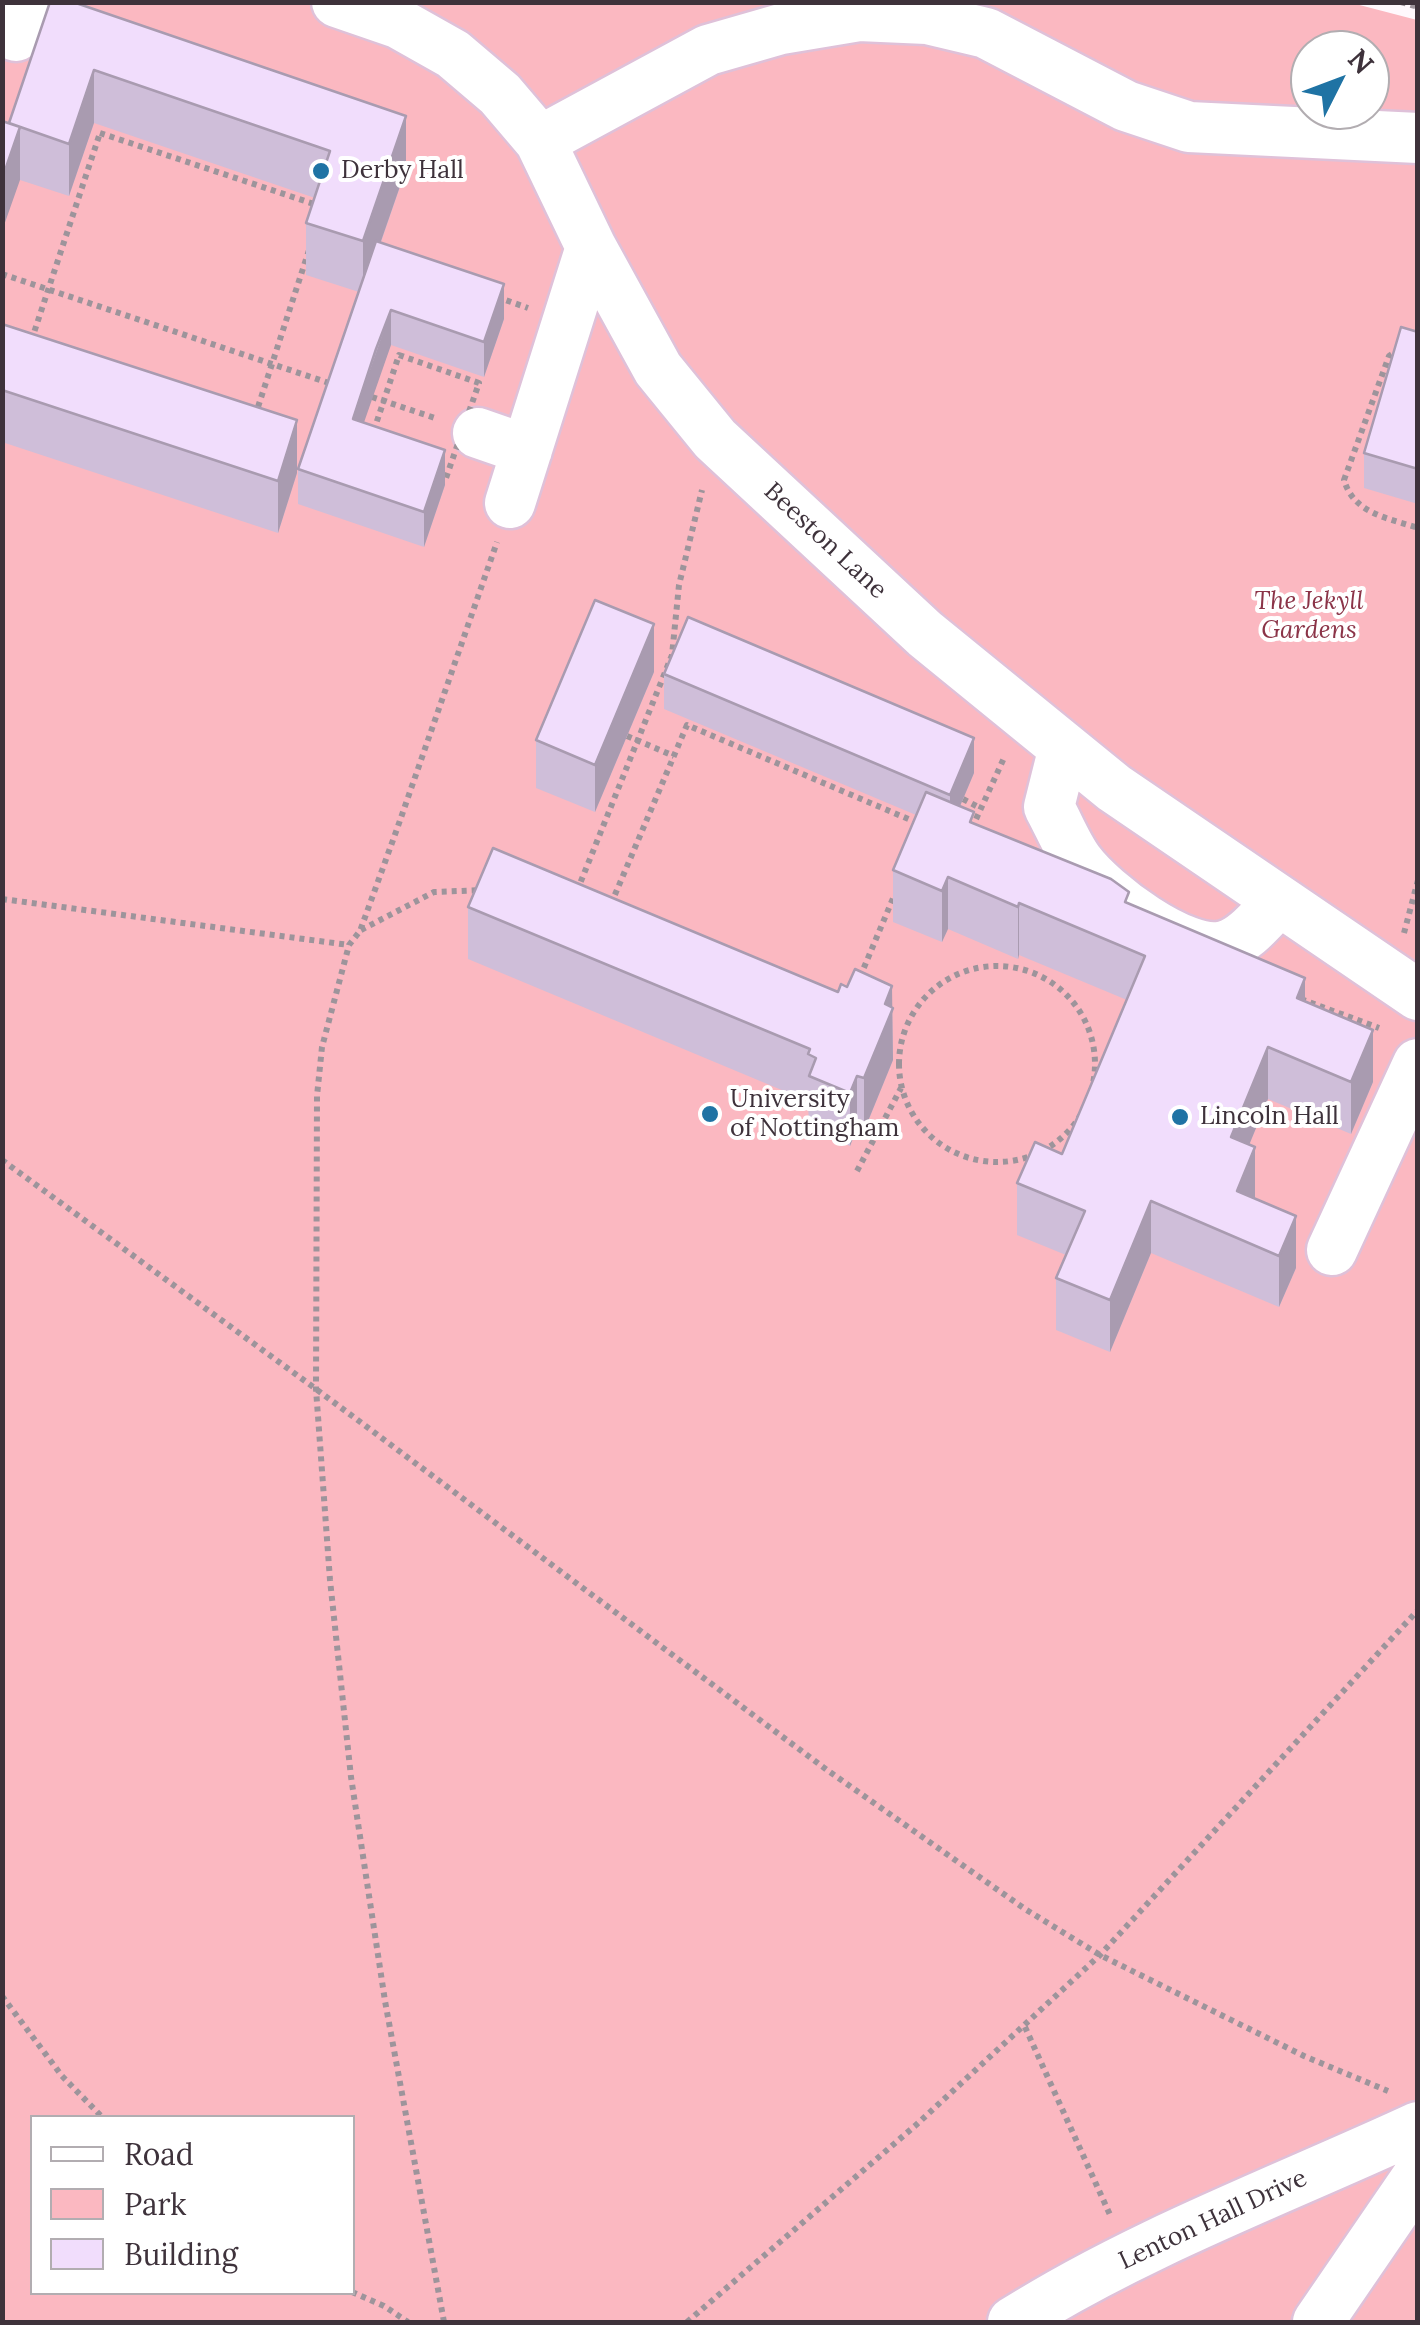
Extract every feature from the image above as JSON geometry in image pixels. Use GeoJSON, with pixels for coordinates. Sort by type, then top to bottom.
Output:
{"type":"FeatureCollection","features":[{"type":"Feature","properties":{"kind":"street","name":"Beeston Lane"},"geometry":{"type":"LineString","coordinates":[[337,2],[398,23],[452,54],[500,94],[540,141],[591,247],[658,369],[716,440],[925,634],[1114,788],[1418,996]]}},
{"type":"Feature","properties":{"kind":"street"},"geometry":{"type":"LineString","coordinates":[[540,141],[708,50],[781,29],[860,16],[928,20],[986,33],[1126,106],[1189,126],[1418,138]]}},
{"type":"Feature","properties":{"kind":"street"},"geometry":{"type":"LineString","coordinates":[[510,504],[591,247]]}},
{"type":"Feature","properties":{"kind":"street"},"geometry":{"type":"LineString","coordinates":[[471,430],[527,450]]}},
{"type":"Feature","properties":{"kind":"street"},"geometry":{"type":"LineString","coordinates":[[1064,747],[1050,807],[1078,861],[1125,904],[1167,932],[1198,946],[1218,948],[1235,942],[1278,902]]}},
{"type":"Feature","properties":{"kind":"street"},"geometry":{"type":"LineString","coordinates":[[1332,1250],[1418,1064]]}},
{"type":"Feature","properties":{"kind":"street","name":"Lenton Hall Drive"},"geometry":{"type":"LineString","coordinates":[[1013,2322],[1411,2113]]}},
{"type":"Feature","properties":{"kind":"street"},"geometry":{"type":"LineString","coordinates":[[1318,2322],[1418,2176]]}},
{"type":"Feature","properties":{"kind":"path"},"geometry":{"type":"LineString","coordinates":[[1401,2],[1418,7]]}},
{"type":"Feature","properties":{"kind":"path"},"geometry":{"type":"LineString","coordinates":[[100,133],[323,207],[245,447],[20,375],[48,290],[100,133]]}},
{"type":"Feature","properties":{"kind":"path"},"geometry":{"type":"LineString","coordinates":[[2,274],[338,386]]}},
{"type":"Feature","properties":{"kind":"path"},"geometry":{"type":"LineString","coordinates":[[482,292],[516,303]]}},
{"type":"Feature","properties":{"kind":"path"},"geometry":{"type":"LineString","coordinates":[[1403,346],[1390,356],[1344,480],[1357,506],[1418,528]]}},
{"type":"Feature","properties":{"kind":"path"},"geometry":{"type":"LineString","coordinates":[[399,356],[478,383],[471,430],[446,478],[366,451],[383,402],[399,356]]}},
{"type":"Feature","properties":{"kind":"path"},"geometry":{"type":"LineString","coordinates":[[372,397],[471,430]]}},
{"type":"Feature","properties":{"kind":"path"},"geometry":{"type":"LineString","coordinates":[[572,902],[672,655],[679,586],[716,440]]}},
{"type":"Feature","properties":{"kind":"path"},"geometry":{"type":"LineString","coordinates":[[444,2322],[385,2000],[351,1777],[330,1580],[316,1389],[318,1096],[322,1047],[349,945],[360,931],[510,504]]}},
{"type":"Feature","properties":{"kind":"path"},"geometry":{"type":"LineString","coordinates":[[965,843],[1024,716]]}},
{"type":"Feature","properties":{"kind":"path"},"geometry":{"type":"LineString","coordinates":[[609,907],[687,725],[924,826]]}},
{"type":"Feature","properties":{"kind":"path"},"geometry":{"type":"LineString","coordinates":[[627,736],[674,756]]}},
{"type":"Feature","properties":{"kind":"path"},"geometry":{"type":"LineString","coordinates":[[963,800],[980,808]]}},
{"type":"Feature","properties":{"kind":"path"},"geometry":{"type":"LineString","coordinates":[[1400,947],[1418,880]]}},
{"type":"Feature","properties":{"kind":"path"},"geometry":{"type":"LineString","coordinates":[[360,931],[434,892],[492,891]]}},
{"type":"Feature","properties":{"kind":"path"},"geometry":{"type":"LineString","coordinates":[[858,981],[895,895]]}},
{"type":"Feature","properties":{"kind":"path"},"geometry":{"type":"LineString","coordinates":[[2,899],[349,945]]}},
{"type":"Feature","properties":{"kind":"path"},"geometry":{"type":"LineString","coordinates":[[1028,971],[1036,954]]}},
{"type":"Feature","properties":{"kind":"path"},"geometry":{"type":"LineString","coordinates":[[1003,966],[1028,971],[1060,988],[1082,1014],[1094,1046],[1095,1080],[1084,1112],[1063,1138],[1035,1156],[1001,1163],[968,1158],[938,1143],[915,1118],[901,1087],[899,1053],[908,1025],[925,997],[948,979],[974,968],[1003,966]]}},
{"type":"Feature","properties":{"kind":"path"},"geometry":{"type":"LineString","coordinates":[[1291,995],[1368,1024]]}},
{"type":"Feature","properties":{"kind":"path"},"geometry":{"type":"LineString","coordinates":[[895,1020],[908,1025]]}},
{"type":"Feature","properties":{"kind":"path"},"geometry":{"type":"LineString","coordinates":[[1348,1034],[1357,1020]]}},
{"type":"Feature","properties":{"kind":"path"},"geometry":{"type":"LineString","coordinates":[[857,1171],[901,1087]]}},
{"type":"Feature","properties":{"kind":"path"},"geometry":{"type":"LineString","coordinates":[[2,1160],[827,1770],[1025,1910],[1100,1954],[1411,2113]]}},
{"type":"Feature","properties":{"kind":"path"},"geometry":{"type":"LineString","coordinates":[[688,2322],[1025,2027],[1100,1954],[1418,1610]]}},
{"type":"Feature","properties":{"kind":"path"},"geometry":{"type":"LineString","coordinates":[[2,1996],[52,2065],[100,2115]]}},
{"type":"Feature","properties":{"kind":"path"},"geometry":{"type":"LineString","coordinates":[[1025,2027],[1130,2258]]}},
{"type":"Feature","properties":{"kind":"path"},"geometry":{"type":"LineString","coordinates":[[355,2293],[408,2322]]}},
{"type":"Feature","properties":{"kind":"green space","name":"University of Nottingham"},"geometry":{"type":"Polygon","coordinates":[[[1348,2],[1417,20],[1417,2322],[3,2322],[3,3],[1348,2]]]}},
{"type":"Feature","properties":{"kind":"building"},"geometry":{"type":"Polygon","coordinates":[[[50,2],[73,2],[406,116],[363,241],[306,223],[330,151],[94,70],[69,144],[9,123],[50,2]]]}},
{"type":"Feature","properties":{"kind":"building"},"geometry":{"type":"Polygon","coordinates":[[[2,121],[20,127],[2,179],[2,121]]]}},
{"type":"Feature","properties":{"kind":"building"},"geometry":{"type":"Polygon","coordinates":[[[376,241],[504,284],[484,342],[391,310],[376,349],[353,419],[445,450],[424,512],[298,469],[376,241]]]}},
{"type":"Feature","properties":{"kind":"building"},"geometry":{"type":"Polygon","coordinates":[[[2,324],[297,420],[278,481],[2,390],[2,324]]]}},
{"type":"Feature","properties":{"kind":"building"},"geometry":{"type":"Polygon","coordinates":[[[1401,327],[1418,332],[1418,469],[1364,453],[1401,327]]]}},
{"type":"Feature","properties":{"kind":"building"},"geometry":{"type":"Polygon","coordinates":[[[595,600],[654,624],[595,765],[536,740],[595,600]]]}},
{"type":"Feature","properties":{"kind":"building"},"geometry":{"type":"Polygon","coordinates":[[[688,617],[974,738],[950,795],[664,674],[688,617]]]}},
{"type":"Feature","properties":{"kind":"building"},"geometry":{"type":"Polygon","coordinates":[[[926,792],[974,812],[970,822],[1111,879],[1129,892],[1125,902],[1305,978],[1297,998],[1373,1030],[1351,1082],[1268,1047],[1231,1137],[1255,1147],[1237,1191],[1296,1216],[1279,1256],[1151,1201],[1110,1300],[1056,1278],[1085,1211],[1017,1183],[1035,1142],[1062,1154],[1145,956],[948,877],[942,891],[893,870],[926,792]]]}},
{"type":"Feature","properties":{"kind":"building"},"geometry":{"type":"Polygon","coordinates":[[[493,848],[838,992],[841,984],[847,987],[855,969],[892,986],[885,1004],[893,1008],[864,1078],[857,1076],[850,1093],[809,1076],[816,1058],[808,1054],[810,1049],[468,907],[493,848]]]}},
{"type":"Feature","properties":{"kind":"place","name":"Derby Hall"},"geometry":{"type":"Point","coordinates":[321,171]}},
{"type":"Feature","properties":{"kind":"place","name":"University of Nottingham"},"geometry":{"type":"Point","coordinates":[710,1114]}},
{"type":"Feature","properties":{"kind":"place","name":"Lincoln Hall"},"geometry":{"type":"Point","coordinates":[1180,1117]}},
{"type":"Feature","properties":{"kind":"park label","name":"The Jekyll Gardens"},"geometry":{"type":"Point","coordinates":[1309,616]}}]}
